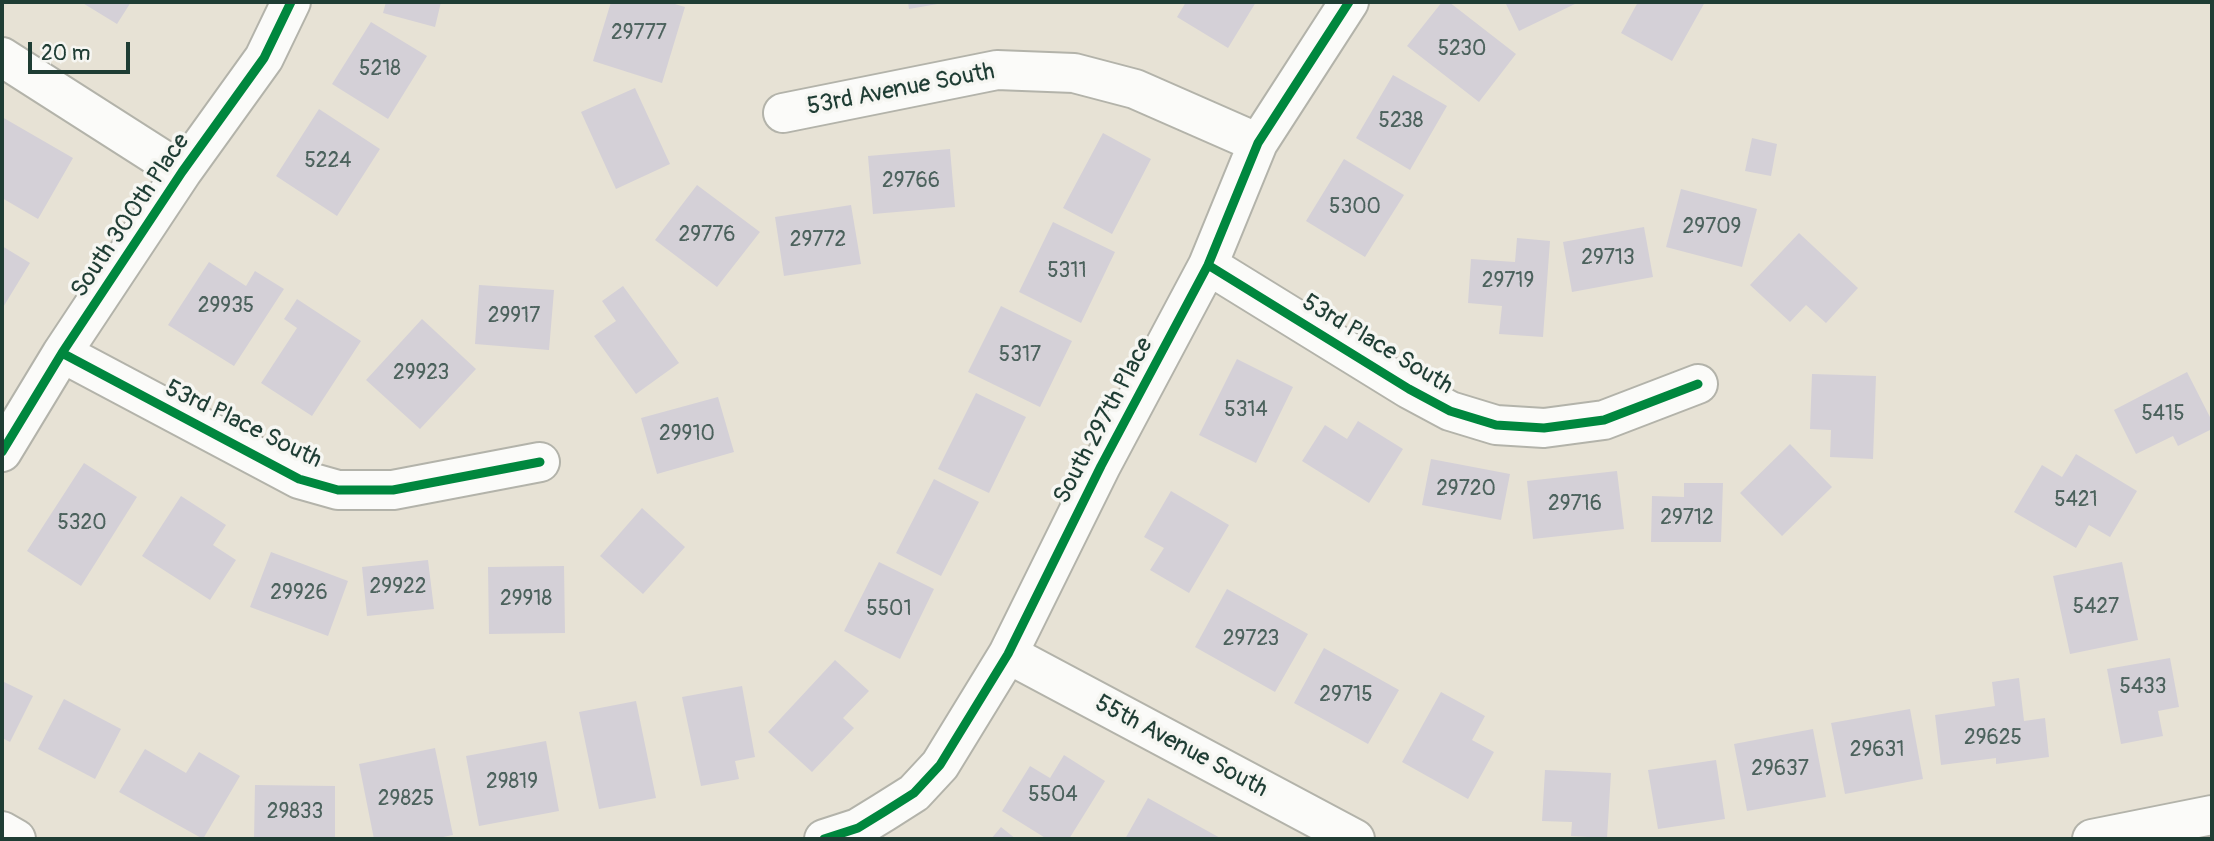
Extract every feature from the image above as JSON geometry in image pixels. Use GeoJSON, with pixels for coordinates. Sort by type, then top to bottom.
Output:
{"type":"FeatureCollection","features":[{"type":"Feature","properties":{"kind":"street","name":"South 300th Place"},"geometry":{"type":"LineString","coordinates":[[2,452],[62,353],[182,172],[264,58],[291,2]]}},
{"type":"Feature","properties":{"kind":"street","name":"South 297th Place"},"geometry":{"type":"LineString","coordinates":[[841,834],[914,793],[940,765],[1008,654],[1101,466],[1208,265],[1258,143],[1349,2]]}},
{"type":"Feature","properties":{"kind":"street"},"geometry":{"type":"LineString","coordinates":[[2,57],[182,172]]}},
{"type":"Feature","properties":{"kind":"street","name":"53rd Avenue South"},"geometry":{"type":"LineString","coordinates":[[783,113],[997,70],[1074,74],[1135,89],[1258,143]]}},
{"type":"Feature","properties":{"kind":"street","name":"53rd Place South"},"geometry":{"type":"LineString","coordinates":[[1208,265],[1419,395],[1450,411],[1496,425],[1544,428],[1604,420],[1698,384]]}},
{"type":"Feature","properties":{"kind":"street","name":"53rd Place South"},"geometry":{"type":"LineString","coordinates":[[62,353],[299,479],[338,490],[393,490],[540,462]]}},
{"type":"Feature","properties":{"kind":"street","name":"55th Avenue South"},"geometry":{"type":"LineString","coordinates":[[1008,654],[1355,839]]}},
{"type":"Feature","properties":{"kind":"street"},"geometry":{"type":"LineString","coordinates":[[2092,839],[2212,815]]}},
{"type":"Feature","properties":{"kind":"street"},"geometry":{"type":"LineString","coordinates":[[2,831],[16,839]]}},
{"type":"Feature","properties":{"kind":"building"},"geometry":{"type":"Polygon","coordinates":[[[81,2],[131,2],[117,24],[81,2]]]}},
{"type":"Feature","properties":{"kind":"building"},"geometry":{"type":"Polygon","coordinates":[[[386,2],[441,2],[435,27],[383,13],[386,2]]]}},
{"type":"Feature","properties":{"kind":"building"},"geometry":{"type":"Polygon","coordinates":[[[611,2],[668,2],[685,7],[662,83],[593,61],[611,2]]]}},
{"type":"Feature","properties":{"kind":"building"},"geometry":{"type":"Polygon","coordinates":[[[908,2],[943,2],[943,3],[909,9],[908,2]]]}},
{"type":"Feature","properties":{"kind":"building"},"geometry":{"type":"Polygon","coordinates":[[[1186,2],[1256,2],[1228,48],[1177,17],[1186,2]]]}},
{"type":"Feature","properties":{"kind":"building"},"geometry":{"type":"Polygon","coordinates":[[[1442,2],[1449,2],[1516,54],[1479,102],[1407,46],[1442,2]]]}},
{"type":"Feature","properties":{"kind":"building"},"geometry":{"type":"Polygon","coordinates":[[[1505,2],[1579,2],[1519,31],[1505,2]]]}},
{"type":"Feature","properties":{"kind":"building"},"geometry":{"type":"Polygon","coordinates":[[[1638,2],[1705,2],[1672,61],[1621,33],[1638,2]]]}},
{"type":"Feature","properties":{"kind":"building"},"geometry":{"type":"Polygon","coordinates":[[[371,22],[427,56],[388,119],[332,84],[371,22]]]}},
{"type":"Feature","properties":{"kind":"building"},"geometry":{"type":"Polygon","coordinates":[[[1393,75],[1447,106],[1410,170],[1356,138],[1393,75]]]}},
{"type":"Feature","properties":{"kind":"building"},"geometry":{"type":"Polygon","coordinates":[[[635,88],[670,164],[616,189],[581,112],[635,88]]]}},
{"type":"Feature","properties":{"kind":"building"},"geometry":{"type":"Polygon","coordinates":[[[319,109],[380,149],[337,216],[276,176],[319,109]]]}},
{"type":"Feature","properties":{"kind":"building"},"geometry":{"type":"Polygon","coordinates":[[[2,117],[73,158],[38,219],[2,198],[2,117]]]}},
{"type":"Feature","properties":{"kind":"building"},"geometry":{"type":"Polygon","coordinates":[[[1103,133],[1151,159],[1112,234],[1063,208],[1103,133]]]}},
{"type":"Feature","properties":{"kind":"building"},"geometry":{"type":"Polygon","coordinates":[[[1752,138],[1777,144],[1771,176],[1745,171],[1752,138]]]}},
{"type":"Feature","properties":{"kind":"building"},"geometry":{"type":"Polygon","coordinates":[[[950,149],[955,207],[873,214],[868,156],[950,149]]]}},
{"type":"Feature","properties":{"kind":"building"},"geometry":{"type":"Polygon","coordinates":[[[1344,159],[1404,195],[1365,257],[1306,221],[1344,159]]]}},
{"type":"Feature","properties":{"kind":"building"},"geometry":{"type":"Polygon","coordinates":[[[697,185],[760,232],[717,287],[655,240],[697,185]]]}},
{"type":"Feature","properties":{"kind":"building"},"geometry":{"type":"Polygon","coordinates":[[[1681,189],[1757,209],[1742,267],[1666,247],[1681,189]]]}},
{"type":"Feature","properties":{"kind":"building"},"geometry":{"type":"Polygon","coordinates":[[[851,205],[861,264],[784,276],[775,217],[851,205]]]}},
{"type":"Feature","properties":{"kind":"building"},"geometry":{"type":"Polygon","coordinates":[[[1053,222],[1115,252],[1081,323],[1019,292],[1053,222]]]}},
{"type":"Feature","properties":{"kind":"building"},"geometry":{"type":"Polygon","coordinates":[[[1644,227],[1653,277],[1572,292],[1563,242],[1644,227]]]}},
{"type":"Feature","properties":{"kind":"building"},"geometry":{"type":"Polygon","coordinates":[[[1799,233],[1858,288],[1826,323],[1806,305],[1790,322],[1750,285],[1799,233]]]}},
{"type":"Feature","properties":{"kind":"building"},"geometry":{"type":"Polygon","coordinates":[[[1517,238],[1550,241],[1543,337],[1499,334],[1502,306],[1468,303],[1471,259],[1515,262],[1517,238]]]}},
{"type":"Feature","properties":{"kind":"building"},"geometry":{"type":"Polygon","coordinates":[[[2,246],[30,263],[2,309],[2,246]]]}},
{"type":"Feature","properties":{"kind":"building"},"geometry":{"type":"Polygon","coordinates":[[[209,262],[246,286],[255,271],[284,289],[234,366],[168,325],[209,262]]]}},
{"type":"Feature","properties":{"kind":"building"},"geometry":{"type":"Polygon","coordinates":[[[479,285],[554,290],[549,350],[475,344],[479,285]]]}},
{"type":"Feature","properties":{"kind":"building"},"geometry":{"type":"Polygon","coordinates":[[[623,286],[679,363],[636,394],[594,336],[616,321],[602,301],[623,286]]]}},
{"type":"Feature","properties":{"kind":"building"},"geometry":{"type":"Polygon","coordinates":[[[297,299],[361,341],[312,416],[261,383],[297,328],[284,319],[297,299]]]}},
{"type":"Feature","properties":{"kind":"building"},"geometry":{"type":"Polygon","coordinates":[[[1001,306],[1072,341],[1040,407],[968,372],[1001,306]]]}},
{"type":"Feature","properties":{"kind":"building"},"geometry":{"type":"Polygon","coordinates":[[[422,319],[476,369],[420,429],[366,380],[422,319]]]}},
{"type":"Feature","properties":{"kind":"building"},"geometry":{"type":"Polygon","coordinates":[[[1237,359],[1293,387],[1256,463],[1199,435],[1237,359]]]}},
{"type":"Feature","properties":{"kind":"building"},"geometry":{"type":"Polygon","coordinates":[[[2187,372],[2212,421],[2212,429],[2178,446],[2173,436],[2136,454],[2114,410],[2187,372]]]}},
{"type":"Feature","properties":{"kind":"building"},"geometry":{"type":"Polygon","coordinates":[[[1812,374],[1876,376],[1873,459],[1830,457],[1831,430],[1810,429],[1812,374]]]}},
{"type":"Feature","properties":{"kind":"building"},"geometry":{"type":"Polygon","coordinates":[[[976,393],[1026,417],[989,493],[938,469],[976,393]]]}},
{"type":"Feature","properties":{"kind":"building"},"geometry":{"type":"Polygon","coordinates":[[[718,397],[734,452],[657,474],[641,418],[718,397]]]}},
{"type":"Feature","properties":{"kind":"building"},"geometry":{"type":"Polygon","coordinates":[[[1358,421],[1403,449],[1369,503],[1302,461],[1325,425],[1347,439],[1358,421]]]}},
{"type":"Feature","properties":{"kind":"building"},"geometry":{"type":"Polygon","coordinates":[[[1790,444],[1832,487],[1782,536],[1740,493],[1790,444]]]}},
{"type":"Feature","properties":{"kind":"building"},"geometry":{"type":"Polygon","coordinates":[[[2076,454],[2137,491],[2110,537],[2089,525],[2076,548],[2014,512],[2042,465],[2062,477],[2076,454]]]}},
{"type":"Feature","properties":{"kind":"building"},"geometry":{"type":"Polygon","coordinates":[[[1431,459],[1510,474],[1501,520],[1422,505],[1431,459]]]}},
{"type":"Feature","properties":{"kind":"building"},"geometry":{"type":"Polygon","coordinates":[[[84,463],[137,497],[81,586],[27,551],[84,463]]]}},
{"type":"Feature","properties":{"kind":"building"},"geometry":{"type":"Polygon","coordinates":[[[1617,471],[1624,529],[1533,539],[1527,481],[1617,471]]]}},
{"type":"Feature","properties":{"kind":"building"},"geometry":{"type":"Polygon","coordinates":[[[934,479],[979,502],[941,576],[896,553],[934,479]]]}},
{"type":"Feature","properties":{"kind":"building"},"geometry":{"type":"Polygon","coordinates":[[[1684,483],[1723,483],[1721,542],[1651,542],[1652,496],[1684,497],[1684,483]]]}},
{"type":"Feature","properties":{"kind":"building"},"geometry":{"type":"Polygon","coordinates":[[[1171,491],[1229,525],[1189,593],[1150,570],[1164,548],[1144,537],[1171,491]]]}},
{"type":"Feature","properties":{"kind":"building"},"geometry":{"type":"Polygon","coordinates":[[[181,496],[226,525],[213,545],[236,560],[210,600],[142,556],[181,496]]]}},
{"type":"Feature","properties":{"kind":"building"},"geometry":{"type":"Polygon","coordinates":[[[642,508],[685,547],[643,594],[600,556],[642,508]]]}},
{"type":"Feature","properties":{"kind":"building"},"geometry":{"type":"Polygon","coordinates":[[[271,552],[348,581],[328,636],[250,607],[271,552]]]}},
{"type":"Feature","properties":{"kind":"building"},"geometry":{"type":"Polygon","coordinates":[[[428,560],[434,609],[367,616],[362,567],[428,560]]]}},
{"type":"Feature","properties":{"kind":"building"},"geometry":{"type":"Polygon","coordinates":[[[879,562],[934,589],[900,659],[844,631],[879,562]]]}},
{"type":"Feature","properties":{"kind":"building"},"geometry":{"type":"Polygon","coordinates":[[[2122,562],[2138,640],[2070,654],[2053,576],[2122,562]]]}},
{"type":"Feature","properties":{"kind":"building"},"geometry":{"type":"Polygon","coordinates":[[[564,566],[565,633],[489,634],[488,567],[564,566]]]}},
{"type":"Feature","properties":{"kind":"building"},"geometry":{"type":"Polygon","coordinates":[[[1227,589],[1308,634],[1275,692],[1195,647],[1227,589]]]}},
{"type":"Feature","properties":{"kind":"building"},"geometry":{"type":"Polygon","coordinates":[[[1324,648],[1399,690],[1368,744],[1294,703],[1324,648]]]}},
{"type":"Feature","properties":{"kind":"building"},"geometry":{"type":"Polygon","coordinates":[[[2170,658],[2179,707],[2158,711],[2163,736],[2121,744],[2107,669],[2170,658]]]}},
{"type":"Feature","properties":{"kind":"building"},"geometry":{"type":"Polygon","coordinates":[[[835,660],[869,691],[843,718],[854,728],[812,772],[768,732],[835,660]]]}},
{"type":"Feature","properties":{"kind":"building"},"geometry":{"type":"Polygon","coordinates":[[[2019,678],[2024,721],[2045,718],[2049,757],[1996,764],[1996,758],[1941,765],[1935,715],[1995,706],[1992,682],[2019,678]]]}},
{"type":"Feature","properties":{"kind":"building"},"geometry":{"type":"Polygon","coordinates":[[[2,681],[33,696],[10,742],[2,738],[2,681]]]}},
{"type":"Feature","properties":{"kind":"building"},"geometry":{"type":"Polygon","coordinates":[[[742,686],[755,757],[735,761],[739,779],[701,786],[682,697],[742,686]]]}},
{"type":"Feature","properties":{"kind":"building"},"geometry":{"type":"Polygon","coordinates":[[[1441,692],[1485,716],[1472,740],[1494,752],[1468,799],[1402,762],[1441,692]]]}},
{"type":"Feature","properties":{"kind":"building"},"geometry":{"type":"Polygon","coordinates":[[[64,699],[121,729],[95,779],[38,749],[64,699]]]}},
{"type":"Feature","properties":{"kind":"building"},"geometry":{"type":"Polygon","coordinates":[[[636,701],[656,798],[599,809],[579,712],[636,701]]]}},
{"type":"Feature","properties":{"kind":"building"},"geometry":{"type":"Polygon","coordinates":[[[1910,709],[1923,779],[1845,794],[1831,723],[1910,709]]]}},
{"type":"Feature","properties":{"kind":"building"},"geometry":{"type":"Polygon","coordinates":[[[1813,729],[1826,797],[1747,811],[1734,744],[1813,729]]]}},
{"type":"Feature","properties":{"kind":"building"},"geometry":{"type":"Polygon","coordinates":[[[546,741],[559,811],[479,826],[466,756],[546,741]]]}},
{"type":"Feature","properties":{"kind":"building"},"geometry":{"type":"Polygon","coordinates":[[[435,748],[453,835],[433,839],[374,839],[359,764],[435,748]]]}},
{"type":"Feature","properties":{"kind":"building"},"geometry":{"type":"Polygon","coordinates":[[[145,749],[186,773],[199,752],[240,776],[203,839],[119,792],[145,749]]]}},
{"type":"Feature","properties":{"kind":"building"},"geometry":{"type":"Polygon","coordinates":[[[1064,755],[1105,781],[1069,839],[1047,839],[1002,811],[1030,766],[1050,778],[1064,755]]]}},
{"type":"Feature","properties":{"kind":"building"},"geometry":{"type":"Polygon","coordinates":[[[1716,760],[1725,819],[1658,829],[1648,770],[1716,760]]]}},
{"type":"Feature","properties":{"kind":"building"},"geometry":{"type":"Polygon","coordinates":[[[1545,770],[1611,773],[1607,838],[1571,836],[1572,822],[1542,821],[1545,770]]]}},
{"type":"Feature","properties":{"kind":"building"},"geometry":{"type":"Polygon","coordinates":[[[255,785],[335,786],[335,839],[254,839],[255,785]]]}},
{"type":"Feature","properties":{"kind":"building"},"geometry":{"type":"Polygon","coordinates":[[[1148,798],[1222,839],[1125,839],[1148,798]]]}},
{"type":"Feature","properties":{"kind":"building"},"geometry":{"type":"Polygon","coordinates":[[[1001,827],[1016,839],[991,839],[1001,827]]]}},
{"type":"Feature","properties":{"kind":"cycle path"},"geometry":{"type":"LineString","coordinates":[[2,452],[62,353],[182,172],[264,58],[291,2]]}},
{"type":"Feature","properties":{"kind":"cycle path"},"geometry":{"type":"LineString","coordinates":[[824,839],[858,828],[914,793],[940,765],[1008,654],[1101,466],[1208,265],[1258,143],[1349,2]]}},
{"type":"Feature","properties":{"kind":"cycle path"},"geometry":{"type":"LineString","coordinates":[[1208,265],[1409,389],[1450,411],[1496,425],[1544,428],[1604,420],[1698,384]]}},
{"type":"Feature","properties":{"kind":"cycle path"},"geometry":{"type":"LineString","coordinates":[[62,353],[299,479],[338,490],[393,490],[540,462]]}}]}
